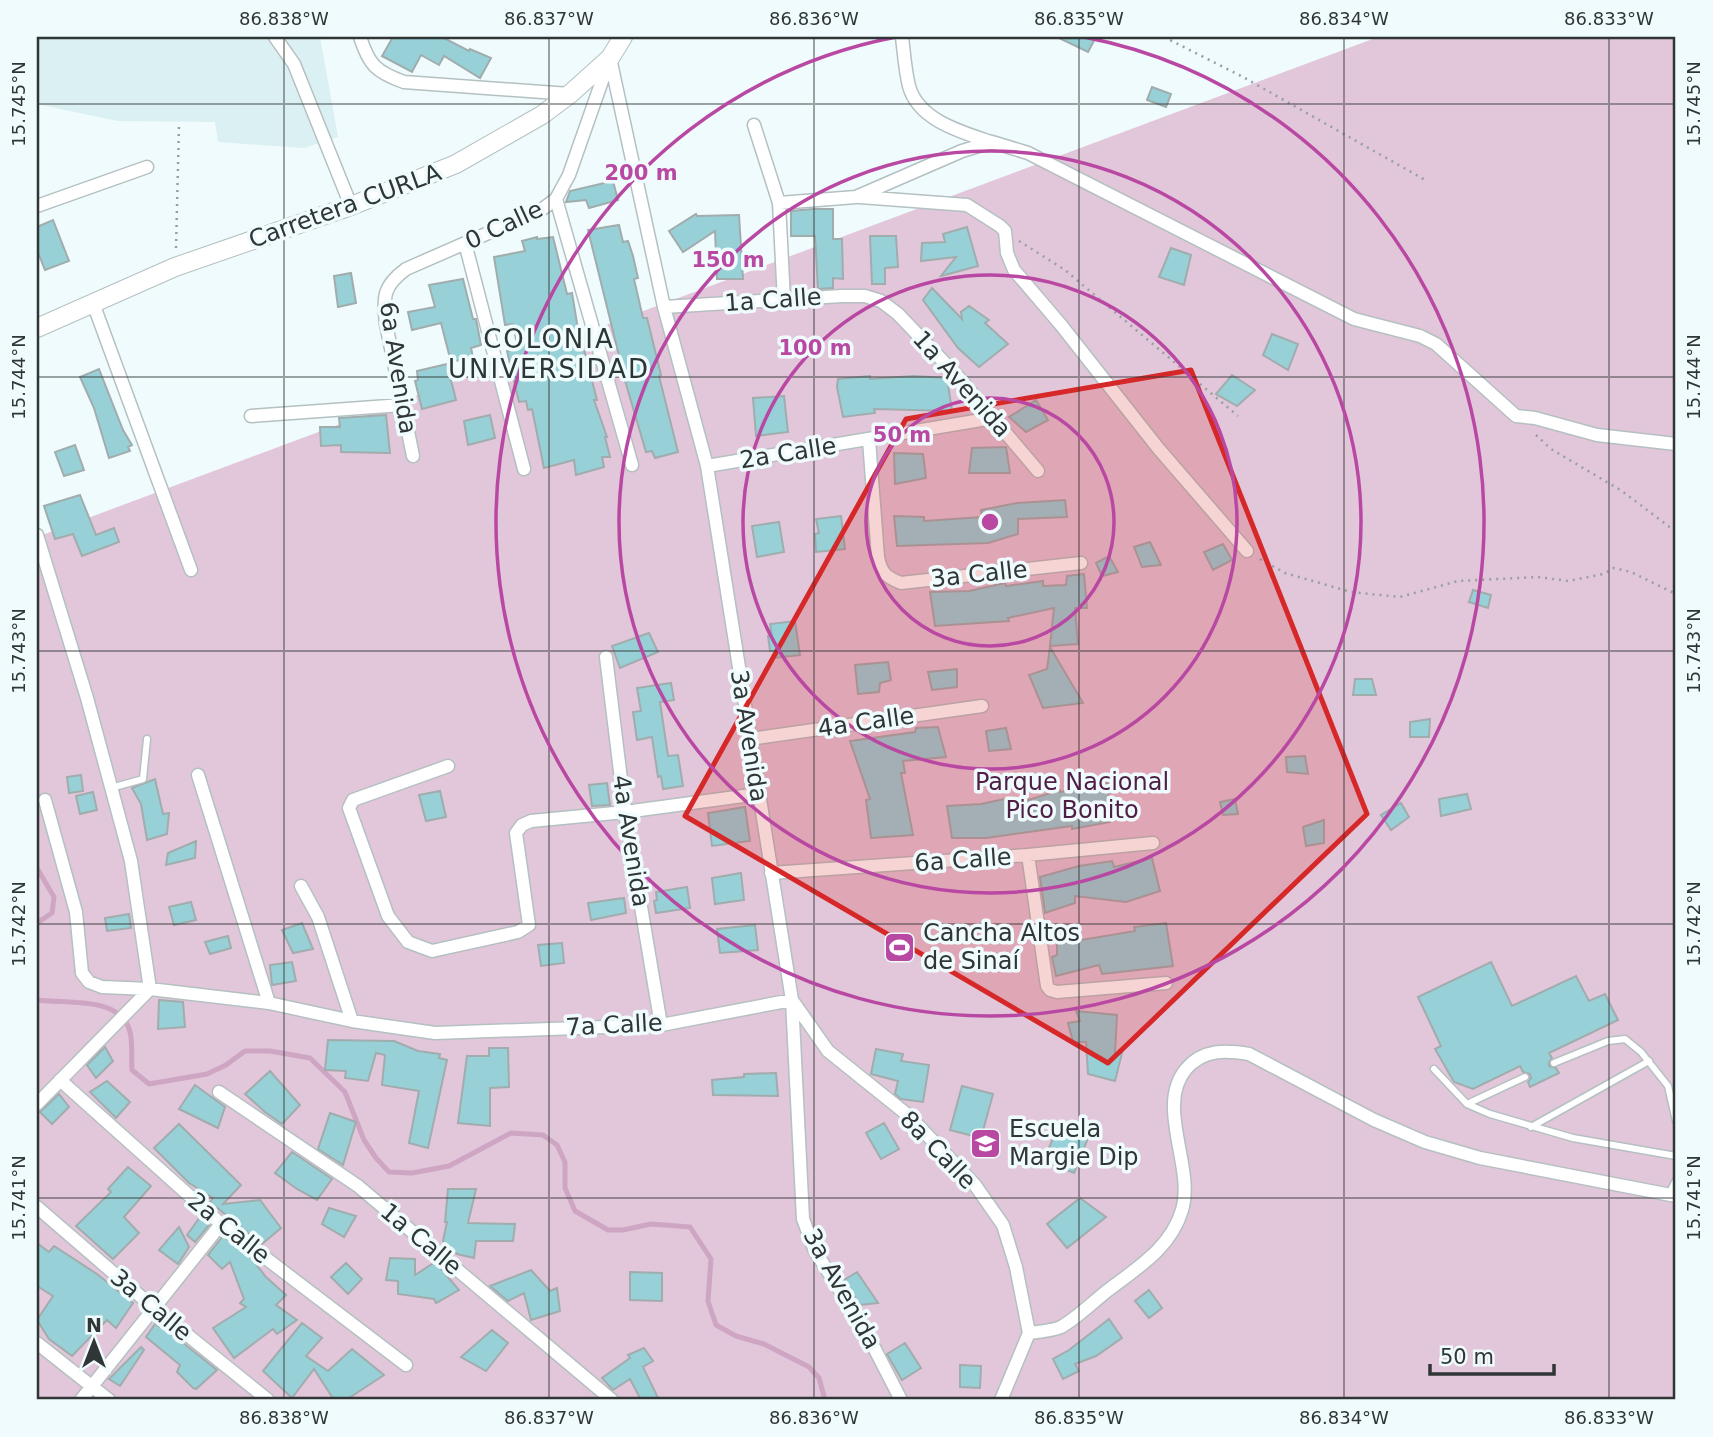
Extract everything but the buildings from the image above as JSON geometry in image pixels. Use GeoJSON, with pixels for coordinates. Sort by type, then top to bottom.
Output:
{"type":"FeatureCollection","features":[{"type":"Feature","properties":{"kind":"main road","name":"Carretera CURLA"},"geometry":{"type":"LineString","coordinates":[[37,328],[175,267],[351,206],[456,164],[542,115],[570,94],[610,58],[623,37]]}},
{"type":"Feature","properties":{"kind":"street"},"geometry":{"type":"LineString","coordinates":[[275,37],[294,64],[351,206]]}},
{"type":"Feature","properties":{"kind":"street"},"geometry":{"type":"LineString","coordinates":[[360,37],[368,60],[383,75],[404,82],[570,94]]}},
{"type":"Feature","properties":{"kind":"street"},"geometry":{"type":"LineString","coordinates":[[902,37],[909,88],[920,108],[961,132],[1028,153],[1354,319],[1420,336],[1436,344],[1516,416],[1535,418],[1597,435],[1676,444]]}},
{"type":"Feature","properties":{"kind":"street","name":"0 Calle"},"geometry":{"type":"LineString","coordinates":[[391,280],[406,269],[541,210],[556,198],[569,175],[610,58]]}},
{"type":"Feature","properties":{"kind":"street","name":"3a Avenida"},"geometry":{"type":"LineString","coordinates":[[610,58],[664,307],[707,466],[792,1000],[803,1219],[815,1251],[864,1328],[901,1400]]}},
{"type":"Feature","properties":{"kind":"street"},"geometry":{"type":"LineString","coordinates":[[754,125],[779,203],[784,301]]}},
{"type":"Feature","properties":{"kind":"street"},"geometry":{"type":"LineString","coordinates":[[856,197],[992,142]]}},
{"type":"Feature","properties":{"kind":"street"},"geometry":{"type":"LineString","coordinates":[[37,206],[147,167]]}},
{"type":"Feature","properties":{"kind":"street"},"geometry":{"type":"LineString","coordinates":[[779,203],[856,197],[943,202],[967,205],[1000,226],[1004,231],[1007,253],[1014,270],[1158,448],[1247,551]]}},
{"type":"Feature","properties":{"kind":"street"},"geometry":{"type":"LineString","coordinates":[[556,198],[632,465]]}},
{"type":"Feature","properties":{"kind":"street"},"geometry":{"type":"LineString","coordinates":[[465,243],[524,469]]}},
{"type":"Feature","properties":{"kind":"street","name":"6a Avenida"},"geometry":{"type":"LineString","coordinates":[[391,280],[384,304],[413,456]]}},
{"type":"Feature","properties":{"kind":"street","name":"1a Calle"},"geometry":{"type":"LineString","coordinates":[[664,307],[842,296],[865,296],[881,301]]}},
{"type":"Feature","properties":{"kind":"street","name":"1a Avenida"},"geometry":{"type":"LineString","coordinates":[[881,301],[907,323],[961,380],[1038,471]]}},
{"type":"Feature","properties":{"kind":"street"},"geometry":{"type":"LineString","coordinates":[[93,303],[191,570]]}},
{"type":"Feature","properties":{"kind":"street"},"geometry":{"type":"LineString","coordinates":[[251,416],[402,405]]}},
{"type":"Feature","properties":{"kind":"street","name":"2a Calle"},"geometry":{"type":"LineString","coordinates":[[707,466],[993,418]]}},
{"type":"Feature","properties":{"kind":"street","name":"3a Calle"},"geometry":{"type":"LineString","coordinates":[[869,440],[878,557],[881,569],[887,577],[901,583],[1081,563]]}},
{"type":"Feature","properties":{"kind":"street"},"geometry":{"type":"LineString","coordinates":[[37,535],[87,698],[131,861],[150,989],[37,1104]]}},
{"type":"Feature","properties":{"kind":"street","name":"4a Avenida"},"geometry":{"type":"LineString","coordinates":[[606,656],[625,812],[661,1025]]}},
{"type":"Feature","properties":{"kind":"street","name":"4a Calle"},"geometry":{"type":"LineString","coordinates":[[750,738],[982,706]]}},
{"type":"Feature","properties":{"kind":"street"},"geometry":{"type":"LineString","coordinates":[[448,766],[350,803],[375,884],[388,916],[408,942],[432,951],[518,932],[529,925],[516,833],[522,825],[531,821],[625,812],[758,794]]}},
{"type":"Feature","properties":{"kind":"street"},"geometry":{"type":"LineString","coordinates":[[198,775],[269,1003]]}},
{"type":"Feature","properties":{"kind":"street","name":"7a Calle"},"geometry":{"type":"LineString","coordinates":[[45,800],[76,912],[82,973],[89,982],[102,987],[150,989],[269,1003],[352,1021],[435,1033],[661,1025],[792,1000]]}},
{"type":"Feature","properties":{"kind":"street","name":"6a Calle"},"geometry":{"type":"LineString","coordinates":[[771,873],[1028,855],[1153,843]]}},
{"type":"Feature","properties":{"kind":"street"},"geometry":{"type":"LineString","coordinates":[[1028,855],[1047,986],[1050,990],[1057,992],[1166,984]]}},
{"type":"Feature","properties":{"kind":"street"},"geometry":{"type":"LineString","coordinates":[[301,886],[322,929],[352,1021]]}},
{"type":"Feature","properties":{"kind":"street","name":"8a Calle"},"geometry":{"type":"LineString","coordinates":[[792,1000],[828,1051],[909,1116],[975,1185],[1003,1225],[1016,1267],[1029,1333]]}},
{"type":"Feature","properties":{"kind":"street"},"geometry":{"type":"LineString","coordinates":[[1001,1400],[1029,1333],[1061,1326],[1152,1256],[1176,1227],[1183,1208],[1185,1188],[1174,1111],[1174,1091],[1186,1069],[1207,1054],[1227,1051],[1249,1054],[1374,1120],[1425,1142],[1480,1158],[1673,1195]]}},
{"type":"Feature","properties":{"kind":"street","name":"2a Calle"},"geometry":{"type":"LineString","coordinates":[[60,1080],[220,1224],[406,1365]]}},
{"type":"Feature","properties":{"kind":"street","name":"1a Calle"},"geometry":{"type":"LineString","coordinates":[[219,1092],[358,1186],[612,1400]]}},
{"type":"Feature","properties":{"kind":"street","name":"3a Calle"},"geometry":{"type":"LineString","coordinates":[[37,1207],[154,1308],[268,1400]]}},
{"type":"Feature","properties":{"kind":"street"},"geometry":{"type":"LineString","coordinates":[[81,1400],[220,1224]]}},
{"type":"Feature","properties":{"kind":"street"},"geometry":{"type":"LineString","coordinates":[[37,1343],[109,1400]]}},
{"type":"Feature","properties":{"kind":"lane"},"geometry":{"type":"LineString","coordinates":[[111,788],[143,779],[147,739]]}},
{"type":"Feature","properties":{"kind":"lane"},"geometry":{"type":"LineString","coordinates":[[1554,1063],[1617,1039],[1625,1039],[1649,1061],[1668,1086],[1676,1121]]}},
{"type":"Feature","properties":{"kind":"lane"},"geometry":{"type":"LineString","coordinates":[[1531,1127],[1649,1061]]}},
{"type":"Feature","properties":{"kind":"lane"},"geometry":{"type":"LineString","coordinates":[[1434,1069],[1467,1104],[1531,1127],[1573,1138],[1676,1156]]}},
{"type":"Feature","properties":{"kind":"lane"},"geometry":{"type":"LineString","coordinates":[[1467,1104],[1525,1077]]}},
{"type":"Feature","properties":{"kind":"lane"},"geometry":{"type":"LineString","coordinates":[[1673,1195],[1676,1180]]}},
{"type":"Feature","properties":{"kind":"path"},"geometry":{"type":"LineString","coordinates":[[1164,37],[1243,77],[1427,181]]}},
{"type":"Feature","properties":{"kind":"path"},"geometry":{"type":"LineString","coordinates":[[175,267],[179,125]]}},
{"type":"Feature","properties":{"kind":"path"},"geometry":{"type":"LineString","coordinates":[[1004,231],[1065,270],[1238,416]]}},
{"type":"Feature","properties":{"kind":"path"},"geometry":{"type":"LineString","coordinates":[[1516,416],[1551,449],[1622,491],[1676,532]]}},
{"type":"Feature","properties":{"kind":"path"},"geometry":{"type":"LineString","coordinates":[[1247,551],[1285,573],[1351,593],[1400,597],[1458,581],[1538,577],[1568,581],[1603,574],[1614,568],[1640,576],[1676,594]]}},
{"type":"Feature","properties":{"kind":"highlighted area"},"geometry":{"type":"Polygon","coordinates":[[[1191,370],[1367,814],[1108,1063],[685,816],[906,419],[1191,370]]]}},
{"type":"Feature","properties":{"kind":"shaded area"},"geometry":{"type":"Polygon","coordinates":[[[37,37],[320,37],[338,137],[304,148],[218,142],[215,122],[118,121],[37,104],[37,37]]]}},
{"type":"Feature","properties":{"kind":"green space","name":"Parque Nacional Pico Bonito"},"geometry":{"type":"Polygon","coordinates":[[[1378,37],[1676,37],[1676,1400],[37,1400],[37,537],[1378,37]]]}},
{"type":"Feature","properties":{"kind":"waterway"},"geometry":{"type":"LineString","coordinates":[[37,868],[54,897],[52,913],[37,923]]}},
{"type":"Feature","properties":{"kind":"waterway"},"geometry":{"type":"LineString","coordinates":[[37,1000],[91,1004],[116,1012],[125,1020],[130,1032],[132,1070],[149,1084],[207,1074],[226,1065],[245,1051],[270,1051],[310,1058],[345,1092],[364,1140],[389,1172],[412,1173],[449,1166],[511,1133],[543,1135],[557,1145],[565,1162],[565,1188],[575,1211],[608,1230],[651,1224],[690,1227],[711,1259],[708,1301],[716,1325],[736,1336],[764,1344],[809,1367],[819,1378],[825,1400]]}},
{"type":"Feature","properties":{"kind":"place","name":"Cancha Altos de Sinaí"},"geometry":{"type":"Point","coordinates":[900,947]}},
{"type":"Feature","properties":{"kind":"place","name":"Escuela Margie Dip"},"geometry":{"type":"Point","coordinates":[986,1143]}},
{"type":"Feature","properties":{"kind":"district","name":"COLONIA UNIVERSIDAD"},"geometry":{"type":"Point","coordinates":[549,354]}}]}
